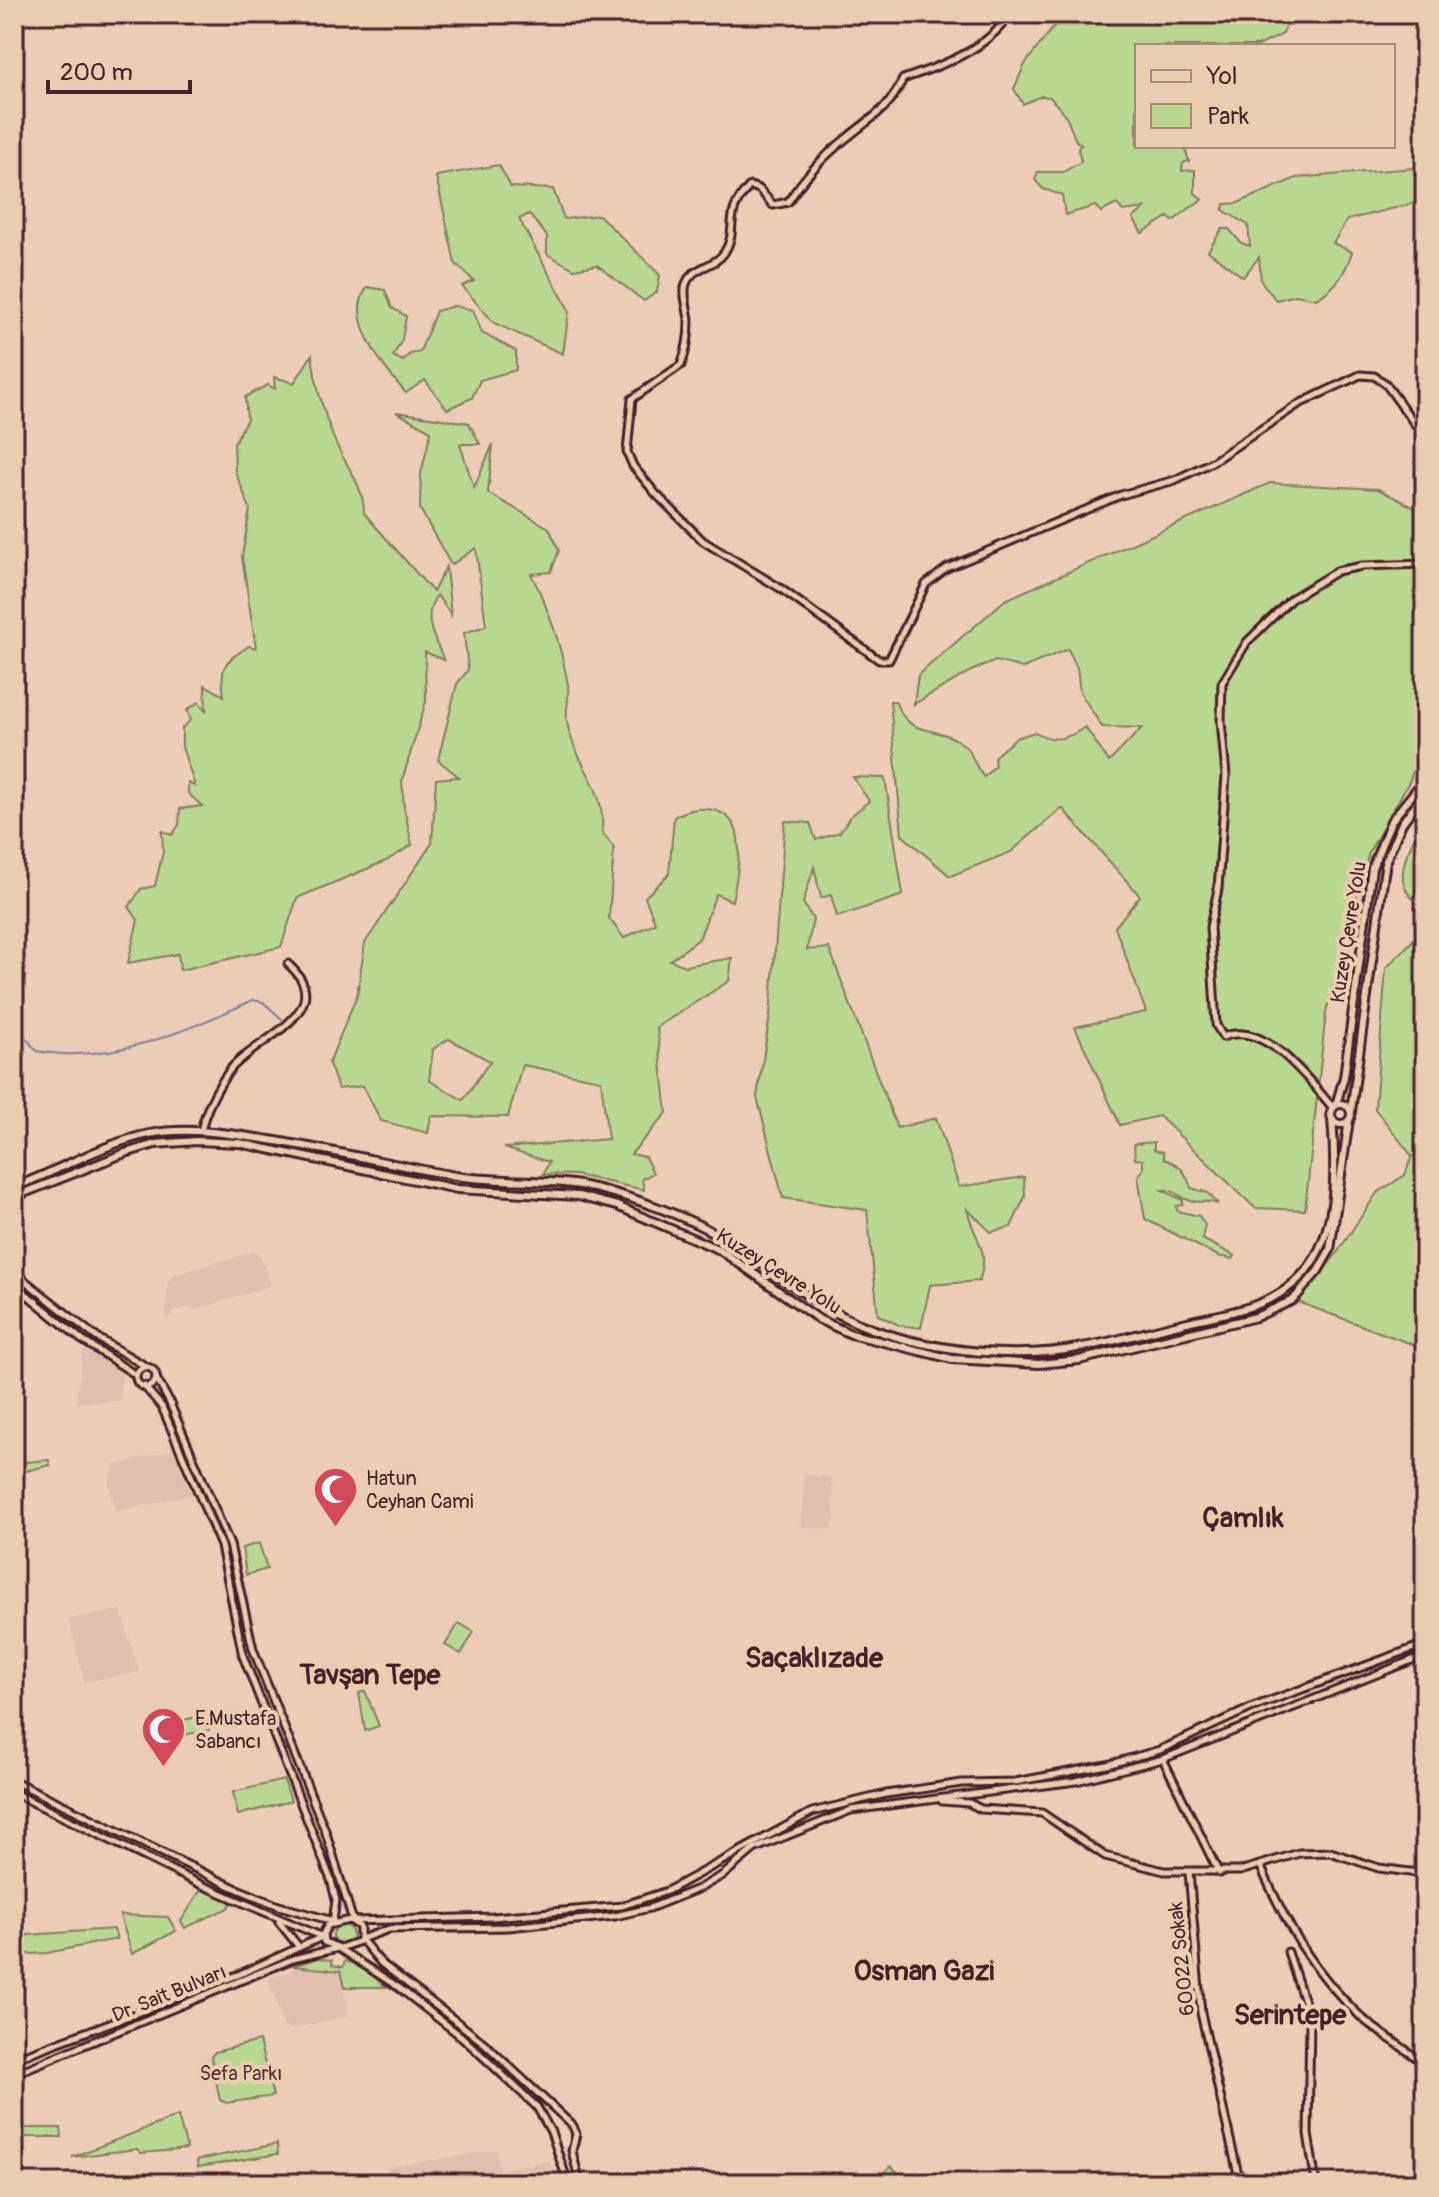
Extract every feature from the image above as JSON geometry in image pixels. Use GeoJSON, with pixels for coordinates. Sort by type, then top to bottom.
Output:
{"type":"FeatureCollection","features":[{"type":"Feature","properties":{"kind":"main road","name":"Kuzey Çevre Yolu"},"geometry":{"type":"LineString","coordinates":[[1334,1106],[1344,1077],[1372,868],[1391,821],[1425,779]]}},
{"type":"Feature","properties":{"kind":"main road","name":"Kuzey Çevre Yolu"},"geometry":{"type":"LineString","coordinates":[[1351,1111],[1386,860],[1402,823],[1425,792]]}},
{"type":"Feature","properties":{"kind":"main road"},"geometry":{"type":"LineString","coordinates":[[1345,1104],[1351,1111],[1349,1120],[1341,1124],[1332,1119],[1334,1106],[1345,1104]]}},
{"type":"Feature","properties":{"kind":"main road","name":"Kuzey Çevre Yolu"},"geometry":{"type":"LineString","coordinates":[[14,1187],[97,1150],[151,1133],[201,1132],[375,1157],[453,1176],[577,1185],[623,1196],[726,1240],[838,1317],[878,1331],[953,1347],[1016,1352],[1083,1347],[1257,1306],[1288,1289],[1317,1253],[1329,1218],[1335,1154],[1332,1119]]}},
{"type":"Feature","properties":{"kind":"main road","name":"Kuzey Çevre Yolu"},"geometry":{"type":"LineString","coordinates":[[14,1197],[125,1153],[155,1144],[197,1141],[239,1143],[457,1189],[578,1196],[617,1206],[720,1250],[820,1320],[851,1334],[952,1359],[1039,1364],[1079,1360],[1256,1317],[1293,1300],[1318,1271],[1330,1250],[1349,1120]]}},
{"type":"Feature","properties":{"kind":"street"},"geometry":{"type":"LineString","coordinates":[[1010,14],[989,38],[943,65],[903,79],[890,105],[845,138],[804,177],[788,202],[773,205],[759,189],[750,186],[732,209],[731,236],[726,250],[718,261],[692,274],[685,286],[689,321],[681,365],[632,399],[627,452],[633,466],[656,494],[703,541],[780,588],[879,660],[889,660],[926,584],[947,568],[1121,495],[1187,474],[1345,380],[1374,376],[1385,383],[1425,438]]}},
{"type":"Feature","properties":{"kind":"street"},"geometry":{"type":"LineString","coordinates":[[1334,1106],[1281,1054],[1257,1037],[1234,1033],[1223,1037],[1216,1025],[1210,927],[1218,889],[1226,775],[1221,721],[1222,683],[1247,642],[1280,610],[1337,571],[1362,566],[1425,564]]}},
{"type":"Feature","properties":{"kind":"street"},"geometry":{"type":"LineString","coordinates":[[201,1132],[205,1109],[230,1070],[296,1018],[303,992],[296,971],[288,964]]}},
{"type":"Feature","properties":{"kind":"street"},"geometry":{"type":"LineString","coordinates":[[14,1272],[96,1337],[155,1372],[230,1545],[253,1649],[326,1833],[353,1921],[360,1927],[361,1939],[381,1963],[484,2043],[573,2126],[576,2134],[572,2151],[580,2183]]}},
{"type":"Feature","properties":{"kind":"street"},"geometry":{"type":"LineString","coordinates":[[14,1284],[82,1340],[136,1375],[138,1382],[162,1407],[221,1546],[243,1656],[331,1880],[336,1900],[333,1921],[324,1929],[323,1937]]}},
{"type":"Feature","properties":{"kind":"street"},"geometry":{"type":"LineString","coordinates":[[136,1375],[147,1367]]}},
{"type":"Feature","properties":{"kind":"street"},"geometry":{"type":"LineString","coordinates":[[144,1386],[151,1385],[156,1378]]}},
{"type":"Feature","properties":{"kind":"street"},"geometry":{"type":"LineString","coordinates":[[14,1781],[235,1888],[279,1906],[333,1921],[493,1917],[622,1906],[667,1891],[770,1833],[833,1805],[962,1783],[1015,1782],[1107,1765],[1160,1750],[1246,1710],[1425,1644]]}},
{"type":"Feature","properties":{"kind":"street"},"geometry":{"type":"LineString","coordinates":[[338,1948],[351,1947],[361,1939],[389,1929],[508,1927],[615,1916],[650,1908],[723,1875],[754,1849],[794,1830],[851,1810],[1076,1781],[1163,1759],[1425,1655]]}},
{"type":"Feature","properties":{"kind":"street"},"geometry":{"type":"LineString","coordinates":[[1259,1705],[1263,1718]]}},
{"type":"Feature","properties":{"kind":"street"},"geometry":{"type":"LineString","coordinates":[[1246,1710],[1251,1722]]}},
{"type":"Feature","properties":{"kind":"street"},"geometry":{"type":"LineString","coordinates":[[1163,1759],[1210,1849],[1219,1873]]}},
{"type":"Feature","properties":{"kind":"street"},"geometry":{"type":"LineString","coordinates":[[14,1793],[276,1919],[323,1937],[328,1945],[338,1948],[398,1987],[462,2037],[537,2107],[551,2132],[568,2183]]}},
{"type":"Feature","properties":{"kind":"street"},"geometry":{"type":"LineString","coordinates":[[932,1800],[969,1803],[981,1809],[1042,1813],[1105,1856],[1140,1867],[1219,1873],[1299,1853],[1330,1852],[1379,1868],[1425,1874]]}},
{"type":"Feature","properties":{"kind":"street"},"geometry":{"type":"LineString","coordinates":[[1260,1865],[1293,1937],[1310,1962],[1364,2019],[1425,2065]]}},
{"type":"Feature","properties":{"kind":"street","name":"60022 Sokak"},"geometry":{"type":"LineString","coordinates":[[1189,1872],[1201,2013],[1240,2183]]}},
{"type":"Feature","properties":{"kind":"street"},"geometry":{"type":"LineString","coordinates":[[276,1919],[299,1947]]}},
{"type":"Feature","properties":{"kind":"street","name":"Dr. Sait Bulvarı"},"geometry":{"type":"LineString","coordinates":[[14,2059],[240,1974],[323,1937]]}},
{"type":"Feature","properties":{"kind":"street","name":"Dr. Sait Bulvarı"},"geometry":{"type":"LineString","coordinates":[[14,2074],[293,1959],[338,1948]]}},
{"type":"Feature","properties":{"kind":"street"},"geometry":{"type":"LineString","coordinates":[[1288,1952],[1306,1999],[1312,2039],[1308,2134],[1316,2183]]}},
{"type":"Feature","properties":{"kind":"shaded area"},"geometry":{"type":"Polygon","coordinates":[[[253,1252],[260,1255],[271,1286],[194,1310],[191,1307],[173,1312],[173,1316],[166,1317],[167,1285],[173,1275],[253,1252]]]}},
{"type":"Feature","properties":{"kind":"shaded area"},"geometry":{"type":"Polygon","coordinates":[[[87,1348],[123,1370],[119,1401],[76,1403],[82,1352],[87,1348]]]}},
{"type":"Feature","properties":{"kind":"shaded area"},"geometry":{"type":"Polygon","coordinates":[[[173,1450],[191,1495],[115,1512],[109,1484],[114,1465],[173,1450]]]}},
{"type":"Feature","properties":{"kind":"shaded area"},"geometry":{"type":"Polygon","coordinates":[[[805,1475],[831,1477],[835,1517],[832,1529],[800,1526],[805,1475]]]}},
{"type":"Feature","properties":{"kind":"shaded area"},"geometry":{"type":"Polygon","coordinates":[[[121,1610],[139,1672],[84,1682],[69,1619],[121,1610]]]}},
{"type":"Feature","properties":{"kind":"shaded area"},"geometry":{"type":"Polygon","coordinates":[[[295,1968],[340,1972],[349,2016],[291,2029],[284,2027],[269,1979],[295,1968]]]}},
{"type":"Feature","properties":{"kind":"shaded area"},"geometry":{"type":"Polygon","coordinates":[[[497,2150],[501,2183],[391,2183],[388,2167],[497,2150]]]}},
{"type":"Feature","properties":{"kind":"shaded area"},"geometry":{"type":"Polygon","coordinates":[[[550,2161],[559,2183],[502,2183],[501,2169],[550,2161]]]}},
{"type":"Feature","properties":{"kind":"green space"},"geometry":{"type":"Polygon","coordinates":[[[1055,14],[1290,14],[1283,34],[1262,44],[1135,44],[1135,148],[1185,148],[1189,161],[1183,163],[1182,171],[1195,170],[1195,193],[1202,199],[1173,221],[1168,217],[1142,233],[1133,218],[1145,208],[1123,211],[1117,204],[1101,212],[1095,206],[1065,215],[1062,195],[1043,189],[1035,180],[1038,172],[1063,172],[1081,162],[1078,148],[1082,144],[1076,141],[1066,116],[1050,97],[1041,96],[1023,104],[1014,89],[1025,64],[1055,25],[1055,14]]]}},
{"type":"Feature","properties":{"kind":"green space"},"geometry":{"type":"Polygon","coordinates":[[[499,165],[511,187],[553,189],[564,219],[599,215],[660,275],[657,292],[644,301],[597,265],[574,269],[547,254],[547,236],[529,214],[519,219],[569,310],[563,354],[494,323],[462,286],[474,281],[455,263],[436,176],[499,165]]]}},
{"type":"Feature","properties":{"kind":"green space"},"geometry":{"type":"Polygon","coordinates":[[[1413,168],[1422,201],[1347,220],[1333,243],[1352,252],[1349,260],[1334,285],[1316,299],[1296,295],[1276,300],[1261,281],[1259,257],[1243,277],[1208,251],[1222,229],[1229,229],[1241,243],[1250,246],[1248,225],[1223,210],[1224,204],[1238,203],[1296,178],[1413,168]]]}},
{"type":"Feature","properties":{"kind":"green space"},"geometry":{"type":"Polygon","coordinates":[[[368,287],[385,290],[392,308],[406,316],[402,340],[393,356],[403,361],[410,354],[420,352],[436,311],[454,306],[473,310],[482,333],[516,351],[516,370],[480,380],[472,398],[447,409],[425,380],[406,393],[378,358],[363,328],[361,299],[368,287]]]}},
{"type":"Feature","properties":{"kind":"green space"},"geometry":{"type":"Polygon","coordinates":[[[312,355],[327,419],[361,493],[364,513],[433,592],[446,567],[451,615],[437,595],[430,611],[433,636],[444,660],[425,652],[426,701],[402,781],[412,845],[386,861],[297,898],[281,947],[180,970],[178,954],[128,963],[138,920],[129,907],[141,889],[155,886],[163,852],[162,831],[172,835],[179,825],[180,809],[202,806],[188,793],[188,783],[195,786],[182,747],[182,728],[191,720],[187,710],[199,702],[206,711],[205,685],[224,696],[225,666],[249,646],[256,648],[242,557],[250,509],[235,471],[234,443],[247,419],[245,397],[268,385],[275,389],[274,377],[294,383],[312,355]]]}},
{"type":"Feature","properties":{"kind":"green space"},"geometry":{"type":"Polygon","coordinates":[[[396,412],[469,423],[480,444],[460,444],[474,488],[493,444],[488,493],[549,528],[559,550],[551,572],[531,574],[549,614],[562,656],[568,685],[567,717],[571,737],[595,787],[602,815],[602,832],[614,848],[609,918],[624,938],[655,923],[645,897],[669,874],[674,817],[693,810],[713,810],[722,813],[735,827],[739,845],[732,901],[716,894],[699,939],[670,960],[685,966],[732,958],[729,981],[657,1027],[667,1113],[631,1154],[645,1157],[653,1173],[642,1179],[644,1190],[576,1175],[543,1174],[549,1162],[504,1148],[608,1139],[601,1080],[522,1065],[508,1117],[431,1116],[428,1133],[381,1121],[363,1086],[338,1089],[329,1063],[357,995],[365,943],[432,843],[436,779],[459,777],[438,760],[457,684],[468,670],[464,633],[486,626],[476,548],[451,565],[420,509],[421,474],[431,431],[396,412]],[[449,1039],[433,1049],[429,1080],[463,1100],[490,1061],[449,1039]]]}},
{"type":"Feature","properties":{"kind":"green space"},"geometry":{"type":"Polygon","coordinates":[[[1270,483],[1378,489],[1425,513],[1425,740],[1409,782],[1369,852],[1326,1012],[1305,1210],[1255,1208],[1159,1116],[1120,1125],[1075,1027],[1146,1012],[1115,927],[1140,896],[1062,808],[1011,852],[950,876],[902,835],[890,701],[895,701],[901,713],[915,726],[950,736],[965,746],[984,777],[995,766],[994,757],[1016,738],[1035,732],[1048,738],[1061,738],[1085,727],[1109,762],[1142,728],[1102,727],[1080,692],[1077,668],[1068,649],[1023,668],[996,661],[971,671],[914,704],[918,675],[1005,600],[1270,483]]]}},
{"type":"Feature","properties":{"kind":"green space"},"geometry":{"type":"Polygon","coordinates":[[[853,777],[885,778],[903,895],[837,917],[831,895],[821,898],[814,867],[803,903],[813,919],[807,950],[829,948],[897,1128],[936,1118],[959,1187],[1024,1177],[1025,1197],[1011,1227],[991,1232],[967,1209],[982,1252],[979,1281],[930,1285],[921,1328],[899,1325],[878,1315],[867,1210],[783,1198],[757,1097],[770,1015],[785,821],[810,823],[816,840],[840,832],[849,818],[869,801],[853,777]]]}},
{"type":"Feature","properties":{"kind":"green space"},"geometry":{"type":"Polygon","coordinates":[[[1425,819],[1425,892],[1412,898],[1403,879],[1403,868],[1425,819]]]}},
{"type":"Feature","properties":{"kind":"green space"},"geometry":{"type":"Polygon","coordinates":[[[1425,928],[1425,1349],[1298,1302],[1335,1256],[1377,1193],[1405,1175],[1412,1156],[1375,1109],[1386,968],[1425,928]]]}},
{"type":"Feature","properties":{"kind":"green space"},"geometry":{"type":"Polygon","coordinates":[[[1154,1142],[1154,1150],[1163,1152],[1164,1159],[1182,1169],[1191,1188],[1208,1193],[1218,1204],[1192,1201],[1162,1190],[1183,1200],[1183,1205],[1176,1206],[1177,1211],[1199,1216],[1205,1225],[1202,1239],[1235,1256],[1233,1259],[1218,1256],[1145,1219],[1138,1176],[1143,1170],[1143,1160],[1135,1159],[1134,1144],[1154,1142]]]}},
{"type":"Feature","properties":{"kind":"green space"},"geometry":{"type":"Polygon","coordinates":[[[49,1460],[50,1465],[14,1474],[14,1463],[49,1460]]]}},
{"type":"Feature","properties":{"kind":"green space"},"geometry":{"type":"Polygon","coordinates":[[[259,1543],[267,1569],[246,1575],[242,1548],[259,1543]]]}},
{"type":"Feature","properties":{"kind":"green space"},"geometry":{"type":"Polygon","coordinates":[[[459,1623],[474,1632],[461,1654],[445,1645],[459,1623]]]}},
{"type":"Feature","properties":{"kind":"green space"},"geometry":{"type":"Polygon","coordinates":[[[365,1691],[379,1726],[365,1731],[359,1693],[365,1691]]]}},
{"type":"Feature","properties":{"kind":"green space"},"geometry":{"type":"Polygon","coordinates":[[[205,1715],[209,1730],[163,1739],[159,1726],[205,1715]]]}},
{"type":"Feature","properties":{"kind":"green space"},"geometry":{"type":"Polygon","coordinates":[[[284,1780],[291,1801],[238,1815],[233,1792],[284,1780]]]}},
{"type":"Feature","properties":{"kind":"green space"},"geometry":{"type":"Polygon","coordinates":[[[202,1888],[232,1901],[228,1908],[185,1928],[181,1921],[202,1888]]]}},
{"type":"Feature","properties":{"kind":"green space"},"geometry":{"type":"Polygon","coordinates":[[[120,1915],[168,1917],[176,1931],[132,1954],[120,1915]]]}},
{"type":"Feature","properties":{"kind":"green space"},"geometry":{"type":"Polygon","coordinates":[[[343,1925],[350,1928],[353,1935],[350,1942],[343,1945],[336,1942],[333,1935],[336,1928],[343,1925]]]}},
{"type":"Feature","properties":{"kind":"green space"},"geometry":{"type":"Polygon","coordinates":[[[114,1929],[117,1939],[47,1953],[14,1955],[14,1936],[114,1929]]]}},
{"type":"Feature","properties":{"kind":"green space"},"geometry":{"type":"Polygon","coordinates":[[[318,1958],[332,1960],[332,1965],[343,1967],[345,1961],[351,1963],[386,1987],[345,1987],[341,1971],[293,1966],[318,1958]]]}},
{"type":"Feature","properties":{"kind":"green space","name":"Sefa Parkı"},"geometry":{"type":"Polygon","coordinates":[[[259,2041],[273,2096],[226,2103],[220,2100],[211,2057],[215,2052],[259,2041]]]}},
{"type":"Feature","properties":{"kind":"green space"},"geometry":{"type":"Polygon","coordinates":[[[178,2116],[187,2149],[141,2153],[137,2149],[72,2157],[178,2116]]]}},
{"type":"Feature","properties":{"kind":"green space"},"geometry":{"type":"Polygon","coordinates":[[[14,2128],[61,2128],[62,2137],[14,2137],[14,2128]]]}},
{"type":"Feature","properties":{"kind":"green space"},"geometry":{"type":"Polygon","coordinates":[[[277,2144],[278,2154],[198,2167],[197,2160],[277,2144]]]}},
{"type":"Feature","properties":{"kind":"green space"},"geometry":{"type":"Polygon","coordinates":[[[891,2166],[908,2183],[873,2183],[891,2166]]]}},
{"type":"Feature","properties":{"kind":"waterway"},"geometry":{"type":"LineString","coordinates":[[14,1034],[23,1035],[37,1051],[93,1053],[121,1049],[176,1033],[253,1000],[263,1002],[282,1019]]}},
{"type":"Feature","properties":{"kind":"place","name":"Hatun Ceyhan Cami"},"geometry":{"type":"Point","coordinates":[335,1528]}},
{"type":"Feature","properties":{"kind":"place","name":"E.Mustafa Sabancı"},"geometry":{"type":"Point","coordinates":[164,1769]}},
{"type":"Feature","properties":{"kind":"district","name":"Çamlık"},"geometry":{"type":"Point","coordinates":[1243,1517]}},
{"type":"Feature","properties":{"kind":"district","name":"Saçaklızade"},"geometry":{"type":"Point","coordinates":[814,1657]}},
{"type":"Feature","properties":{"kind":"district","name":"Tavşan Tepe"},"geometry":{"type":"Point","coordinates":[370,1674]}},
{"type":"Feature","properties":{"kind":"district","name":"Osman Gazi"},"geometry":{"type":"Point","coordinates":[924,1970]}},
{"type":"Feature","properties":{"kind":"district","name":"Serintepe"},"geometry":{"type":"Point","coordinates":[1290,2014]}}]}
